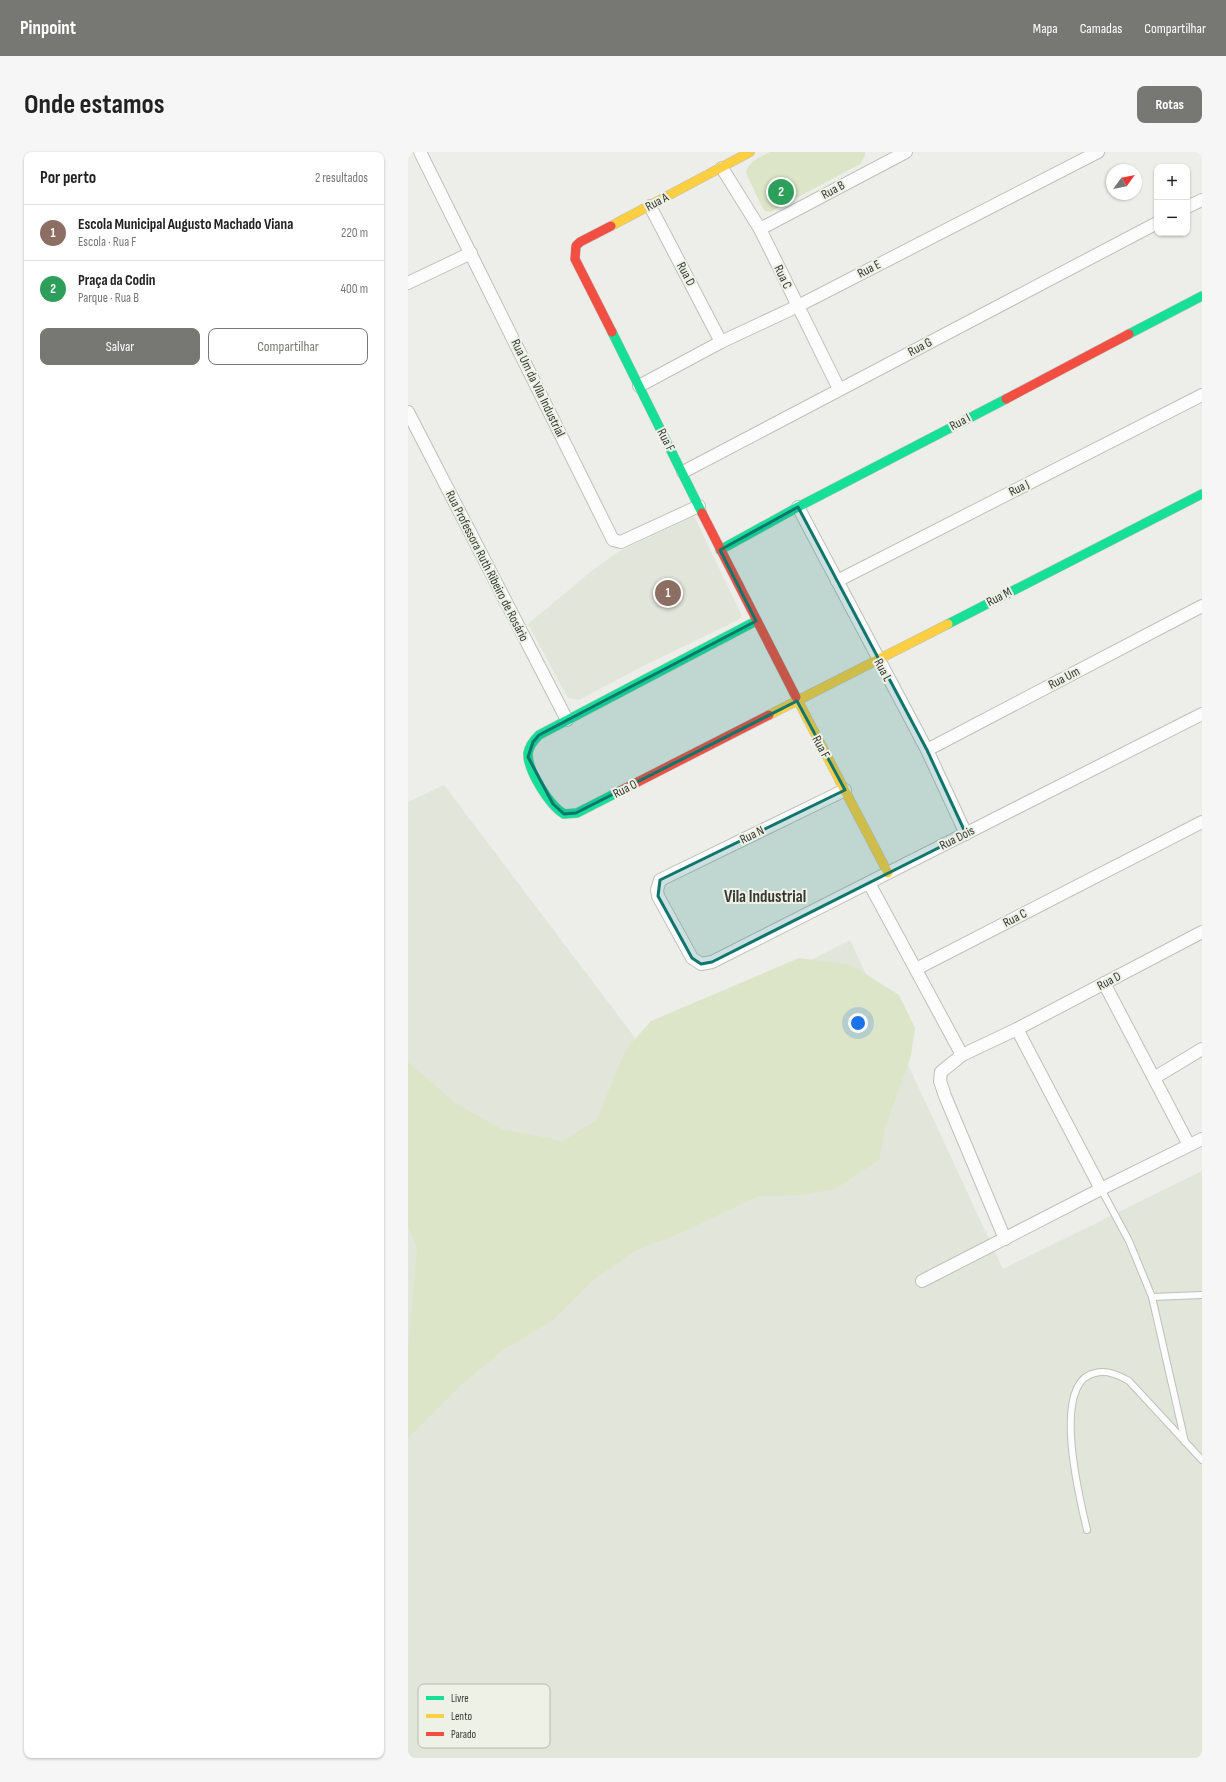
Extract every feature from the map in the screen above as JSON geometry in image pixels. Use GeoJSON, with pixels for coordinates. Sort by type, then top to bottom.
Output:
{"type":"FeatureCollection","features":[{"type":"Feature","properties":{"kind":"street","name":"Rua Um da Vila Industrial"},"geometry":{"type":"LineString","coordinates":[[420,152],[613,540],[621,542],[699,506]]}},
{"type":"Feature","properties":{"kind":"street","name":"Rua A"},"geometry":{"type":"LineString","coordinates":[[576,259],[576,246],[580,242],[750,152]]}},
{"type":"Feature","properties":{"kind":"street","name":"Rua B"},"geometry":{"type":"LineString","coordinates":[[760,229],[886,156],[906,152]]}},
{"type":"Feature","properties":{"kind":"street","name":"Rua E"},"geometry":{"type":"LineString","coordinates":[[639,386],[721,342],[798,306],[1098,152]]}},
{"type":"Feature","properties":{"kind":"street","name":"Rua C"},"geometry":{"type":"LineString","coordinates":[[722,168],[760,229],[839,389]]}},
{"type":"Feature","properties":{"kind":"street"},"geometry":{"type":"LineString","coordinates":[[1190,206],[1202,200]]}},
{"type":"Feature","properties":{"kind":"street","name":"Rua D"},"geometry":{"type":"LineString","coordinates":[[650,206],[721,342]]}},
{"type":"Feature","properties":{"kind":"street","name":"Rua G"},"geometry":{"type":"LineString","coordinates":[[683,472],[1154,225]]}},
{"type":"Feature","properties":{"kind":"street"},"geometry":{"type":"LineString","coordinates":[[408,283],[471,253]]}},
{"type":"Feature","properties":{"kind":"street","name":"Rua F"},"geometry":{"type":"LineString","coordinates":[[576,259],[756,621],[888,872]]}},
{"type":"Feature","properties":{"kind":"street","name":"Rua I"},"geometry":{"type":"LineString","coordinates":[[720,550],[798,506],[1202,296]]}},
{"type":"Feature","properties":{"kind":"street","name":"Rua J"},"geometry":{"type":"LineString","coordinates":[[837,581],[1202,395]]}},
{"type":"Feature","properties":{"kind":"street","name":"Rua Professora Ruth Ribeiro de Rosário"},"geometry":{"type":"LineString","coordinates":[[408,412],[567,720]]}},
{"type":"Feature","properties":{"kind":"street","name":"Rua M"},"geometry":{"type":"LineString","coordinates":[[797,701],[1202,494]]}},
{"type":"Feature","properties":{"kind":"street","name":"Rua L"},"geometry":{"type":"LineString","coordinates":[[798,506],[927,750],[966,834]]}},
{"type":"Feature","properties":{"kind":"street","name":"Rua Um"},"geometry":{"type":"LineString","coordinates":[[927,750],[1202,606]]}},
{"type":"Feature","properties":{"kind":"street"},"geometry":{"type":"LineString","coordinates":[[567,720],[756,621]]}},
{"type":"Feature","properties":{"kind":"street","name":"Rua O"},"geometry":{"type":"LineString","coordinates":[[567,720],[539,735],[533,742],[528,757],[537,778],[552,804],[560,812],[569,815],[588,808],[797,701]]}},
{"type":"Feature","properties":{"kind":"street","name":"Rua Dois"},"geometry":{"type":"LineString","coordinates":[[712,962],[1202,714]]}},
{"type":"Feature","properties":{"kind":"street","name":"Rua N"},"geometry":{"type":"LineString","coordinates":[[712,962],[701,964],[692,958],[658,896],[656,890],[660,880],[845,790]]}},
{"type":"Feature","properties":{"kind":"street","name":"Rua C"},"geometry":{"type":"LineString","coordinates":[[916,969],[1202,822]]}},
{"type":"Feature","properties":{"kind":"street"},"geometry":{"type":"LineString","coordinates":[[869,883],[962,1055]]}},
{"type":"Feature","properties":{"kind":"street","name":"Rua D"},"geometry":{"type":"LineString","coordinates":[[1005,1239],[940,1081],[940,1076],[944,1068],[962,1055],[1104,984],[1202,932]]}},
{"type":"Feature","properties":{"kind":"street"},"geometry":{"type":"LineString","coordinates":[[1104,984],[1189,1145]]}},
{"type":"Feature","properties":{"kind":"street"},"geometry":{"type":"LineString","coordinates":[[1016,1029],[1101,1189]]}},
{"type":"Feature","properties":{"kind":"street"},"geometry":{"type":"LineString","coordinates":[[1154,1078],[1202,1050]]}},
{"type":"Feature","properties":{"kind":"street"},"geometry":{"type":"LineString","coordinates":[[922,1281],[1202,1139]]}},
{"type":"Feature","properties":{"kind":"lane"},"geometry":{"type":"LineString","coordinates":[[1101,1189],[1130,1241],[1152,1297],[1186,1443]]}},
{"type":"Feature","properties":{"kind":"lane"},"geometry":{"type":"LineString","coordinates":[[1152,1297],[1202,1296]]}},
{"type":"Feature","properties":{"kind":"lane"},"geometry":{"type":"LineString","coordinates":[[1087,1530],[1072,1462],[1070,1423],[1075,1390],[1080,1381],[1090,1374],[1101,1372],[1117,1374],[1129,1381],[1202,1460]]}},
{"type":"Feature","properties":{"kind":"highlighted area"},"geometry":{"type":"Polygon","coordinates":[[[798,507],[927,750],[966,834],[712,962],[701,964],[692,958],[658,896],[660,880],[845,790],[797,701],[576,813],[564,814],[553,804],[528,757],[533,742],[539,735],[756,621],[720,550],[798,507]]]}},
{"type":"Feature","properties":{"kind":"shaded area"},"geometry":{"type":"Polygon","coordinates":[[[694,516],[742,616],[738,620],[641,667],[579,700],[568,698],[528,624],[593,570],[618,552],[694,516]]]}},
{"type":"Feature","properties":{"kind":"shaded area"},"geometry":{"type":"Polygon","coordinates":[[[444,785],[642,1047],[850,940],[1003,1269],[1202,1171],[1202,1758],[408,1758],[408,802],[444,785]]]}},
{"type":"Feature","properties":{"kind":"green space"},"geometry":{"type":"Polygon","coordinates":[[[770,152],[865,152],[865,156],[860,164],[770,212],[765,211],[762,207],[746,173],[752,162],[770,152]]]}},
{"type":"Feature","properties":{"kind":"green space"},"geometry":{"type":"Polygon","coordinates":[[[799,958],[851,965],[899,995],[915,1028],[911,1056],[885,1128],[879,1160],[835,1189],[800,1195],[758,1196],[683,1232],[635,1251],[593,1280],[553,1320],[504,1349],[461,1385],[408,1438],[408,1352],[417,1249],[408,1225],[408,1062],[454,1102],[501,1129],[563,1141],[597,1120],[618,1067],[629,1046],[651,1021],[799,958]]]}},
{"type":"Feature","properties":{"kind":"traffic: fast"},"geometry":{"type":"LineString","coordinates":[[1129,334],[1202,296]]}},
{"type":"Feature","properties":{"kind":"traffic: fast"},"geometry":{"type":"LineString","coordinates":[[612,332],[702,513]]}},
{"type":"Feature","properties":{"kind":"traffic: fast"},"geometry":{"type":"LineString","coordinates":[[720,550],[798,507],[1006,399]]}},
{"type":"Feature","properties":{"kind":"traffic: fast"},"geometry":{"type":"LineString","coordinates":[[948,624],[1202,494]]}},
{"type":"Feature","properties":{"kind":"traffic: fast"},"geometry":{"type":"LineString","coordinates":[[622,790],[577,813],[564,814],[558,810],[546,796],[535,778],[529,760],[529,748],[539,735],[756,621]]}},
{"type":"Feature","properties":{"kind":"traffic: slow"},"geometry":{"type":"LineString","coordinates":[[611,226],[750,152]]}},
{"type":"Feature","properties":{"kind":"traffic: slow"},"geometry":{"type":"LineString","coordinates":[[769,715],[948,624]]}},
{"type":"Feature","properties":{"kind":"traffic: slow"},"geometry":{"type":"LineString","coordinates":[[796,697],[888,873]]}},
{"type":"Feature","properties":{"kind":"traffic: jam"},"geometry":{"type":"LineString","coordinates":[[611,226],[580,242],[576,246],[575,259],[612,332]]}},
{"type":"Feature","properties":{"kind":"traffic: jam"},"geometry":{"type":"LineString","coordinates":[[1006,399],[1129,334]]}},
{"type":"Feature","properties":{"kind":"traffic: jam"},"geometry":{"type":"LineString","coordinates":[[702,513],[796,697]]}},
{"type":"Feature","properties":{"kind":"traffic: jam"},"geometry":{"type":"LineString","coordinates":[[622,790],[769,715]]}},
{"type":"Feature","properties":{"kind":"place","name":"Praça da Codin"},"geometry":{"type":"Point","coordinates":[781,192]}},
{"type":"Feature","properties":{"kind":"place","name":"Escola Municipal Augusto Machado Viana"},"geometry":{"type":"Point","coordinates":[668,593]}},
{"type":"Feature","properties":{"kind":"district","name":"Vila Industrial"},"geometry":{"type":"Point","coordinates":[765,897]}}]}
